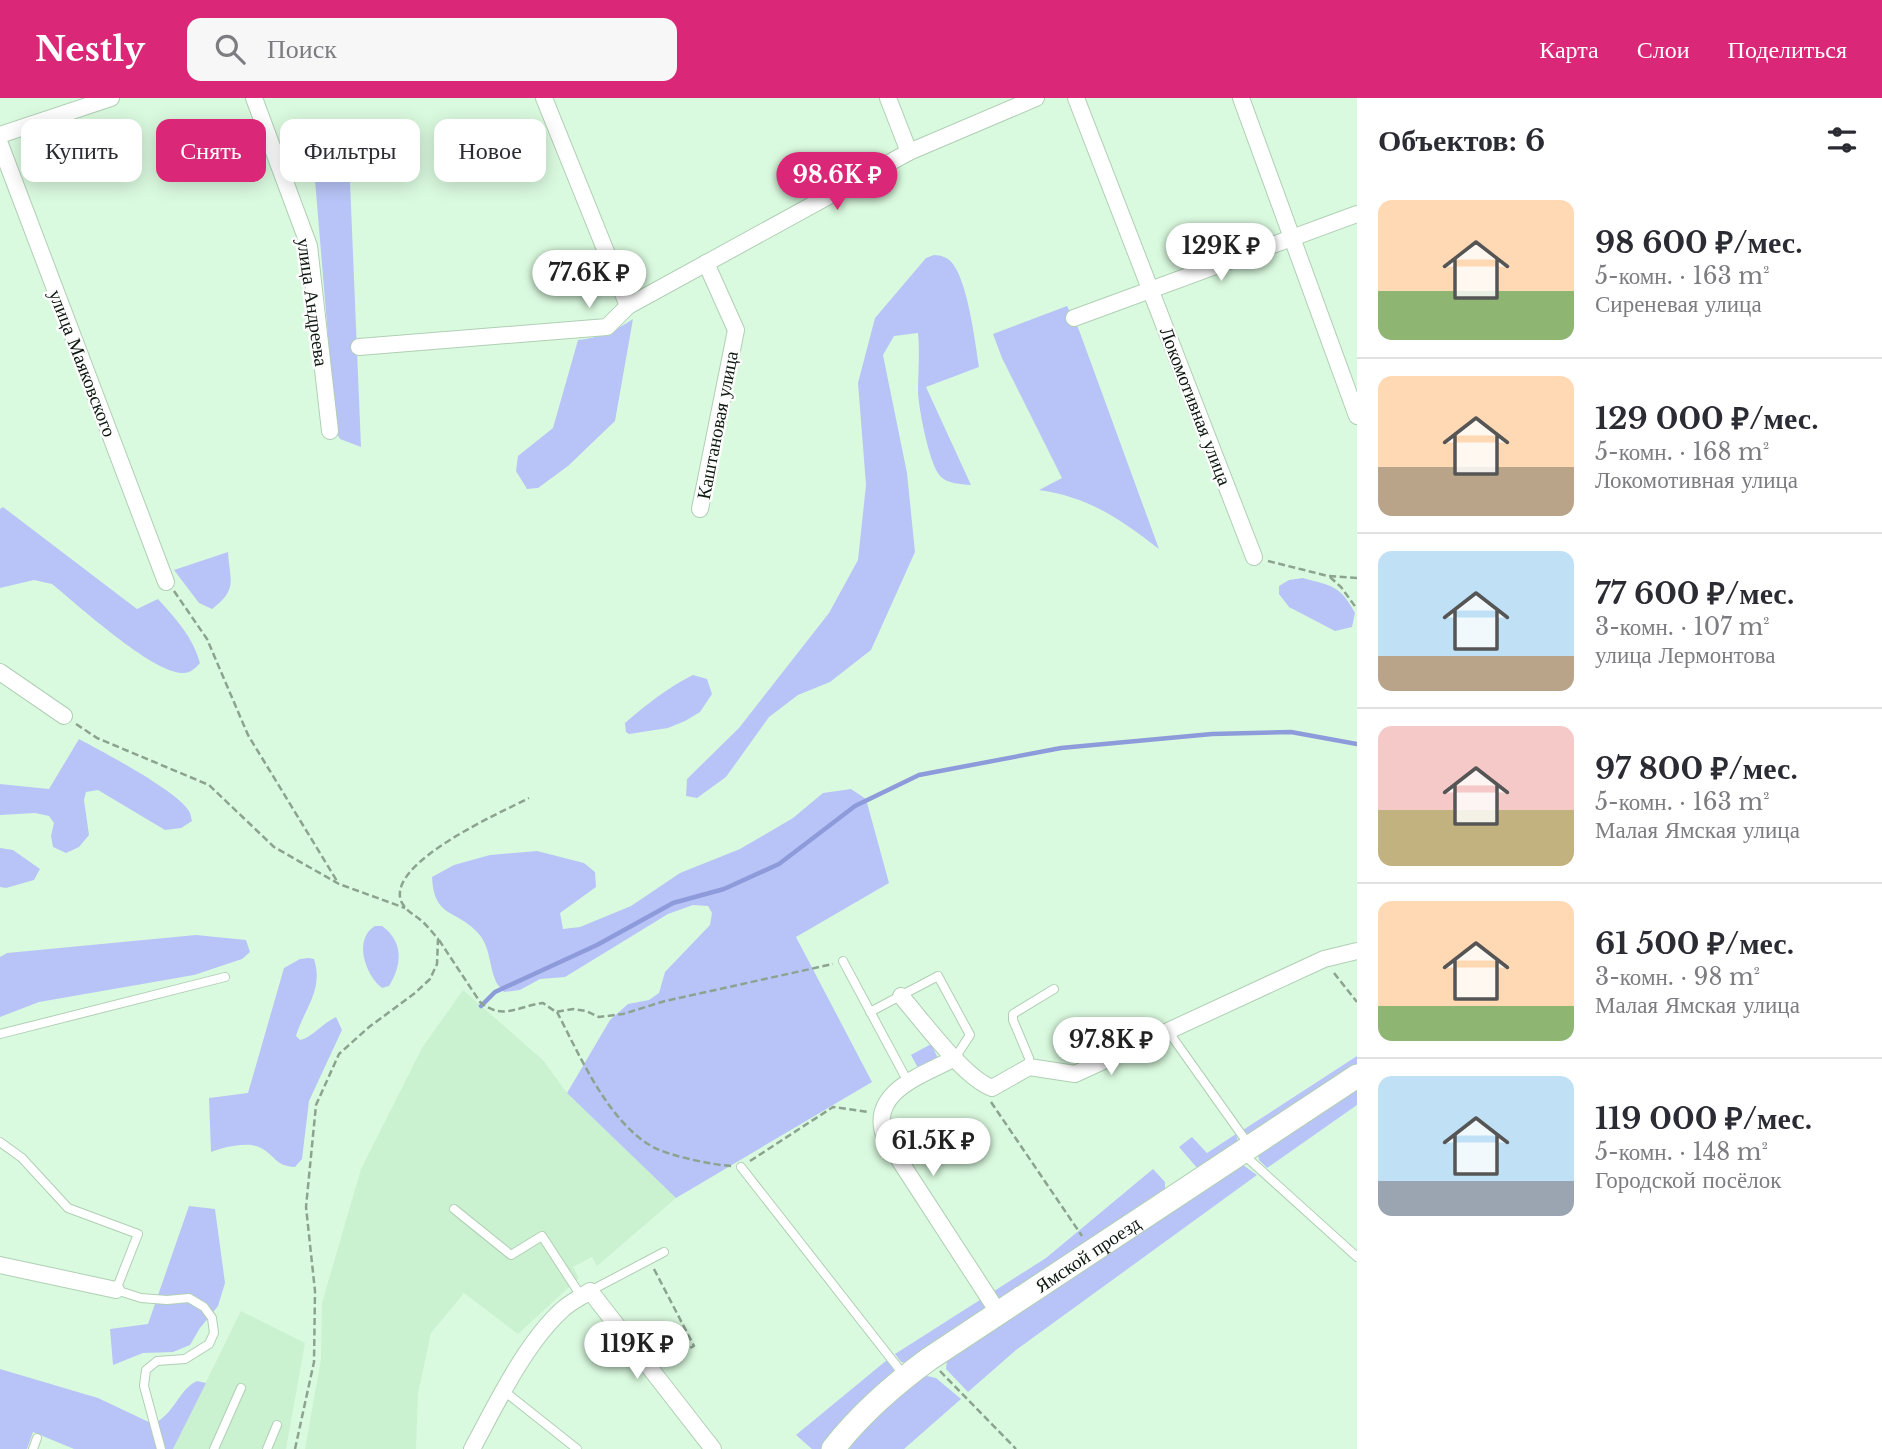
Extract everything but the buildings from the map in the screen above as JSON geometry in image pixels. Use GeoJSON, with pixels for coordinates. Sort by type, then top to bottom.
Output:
{"type":"FeatureCollection","features":[{"type":"Feature","properties":{"kind":"main road","name":"Ямской проезд"},"geometry":{"type":"LineString","coordinates":[[834,1449],[874,1402],[905,1376],[1357,1076]]}},
{"type":"Feature","properties":{"kind":"street"},"geometry":{"type":"LineString","coordinates":[[0,135],[111,98]]}},
{"type":"Feature","properties":{"kind":"street","name":"улица Андреева"},"geometry":{"type":"LineString","coordinates":[[254,98],[309,246],[330,432]]}},
{"type":"Feature","properties":{"kind":"street"},"geometry":{"type":"LineString","coordinates":[[544,98],[628,306]]}},
{"type":"Feature","properties":{"kind":"street"},"geometry":{"type":"LineString","coordinates":[[888,98],[909,152]]}},
{"type":"Feature","properties":{"kind":"street"},"geometry":{"type":"LineString","coordinates":[[359,347],[607,327],[628,306],[909,152],[1036,98]]}},
{"type":"Feature","properties":{"kind":"street","name":"Локомотивная улица"},"geometry":{"type":"LineString","coordinates":[[1076,98],[1254,557]]}},
{"type":"Feature","properties":{"kind":"street"},"geometry":{"type":"LineString","coordinates":[[1241,98],[1357,416]]}},
{"type":"Feature","properties":{"kind":"street","name":"улица Маяковского"},"geometry":{"type":"LineString","coordinates":[[0,144],[166,582]]}},
{"type":"Feature","properties":{"kind":"street"},"geometry":{"type":"LineString","coordinates":[[1074,318],[1357,214]]}},
{"type":"Feature","properties":{"kind":"street","name":"Каштановая улица"},"geometry":{"type":"LineString","coordinates":[[700,509],[736,330],[706,263]]}},
{"type":"Feature","properties":{"kind":"street"},"geometry":{"type":"LineString","coordinates":[[0,672],[65,716]]}},
{"type":"Feature","properties":{"kind":"street"},"geometry":{"type":"LineString","coordinates":[[901,996],[955,1058],[992,1088],[1030,1067],[1075,1074],[1324,959],[1357,951]]}},
{"type":"Feature","properties":{"kind":"street"},"geometry":{"type":"LineString","coordinates":[[955,1058],[895,1089],[881,1114],[881,1127],[998,1312]]}},
{"type":"Feature","properties":{"kind":"street"},"geometry":{"type":"LineString","coordinates":[[0,1265],[116,1290]]}},
{"type":"Feature","properties":{"kind":"street"},"geometry":{"type":"LineString","coordinates":[[472,1449],[504,1391],[543,1330],[564,1308],[585,1294],[651,1369],[713,1449]]}},
{"type":"Feature","properties":{"kind":"lane"},"geometry":{"type":"LineString","coordinates":[[843,961],[908,1082]]}},
{"type":"Feature","properties":{"kind":"lane"},"geometry":{"type":"LineString","coordinates":[[870,1012],[938,976],[970,1035],[955,1058]]}},
{"type":"Feature","properties":{"kind":"lane"},"geometry":{"type":"LineString","coordinates":[[0,1034],[225,977]]}},
{"type":"Feature","properties":{"kind":"lane"},"geometry":{"type":"LineString","coordinates":[[1030,1067],[1013,1014],[1054,989]]}},
{"type":"Feature","properties":{"kind":"lane"},"geometry":{"type":"LineString","coordinates":[[1168,1031],[1245,1149],[1357,1257]]}},
{"type":"Feature","properties":{"kind":"lane"},"geometry":{"type":"LineString","coordinates":[[0,1142],[22,1158],[68,1208],[138,1234],[116,1290],[141,1298],[189,1298],[204,1307],[212,1318],[214,1333],[209,1345],[185,1359],[157,1361],[146,1370],[144,1386],[161,1449]]}},
{"type":"Feature","properties":{"kind":"lane"},"geometry":{"type":"LineString","coordinates":[[741,1167],[905,1376]]}},
{"type":"Feature","properties":{"kind":"lane"},"geometry":{"type":"LineString","coordinates":[[454,1209],[511,1255],[542,1236],[585,1294],[664,1252]]}},
{"type":"Feature","properties":{"kind":"lane"},"geometry":{"type":"LineString","coordinates":[[214,1449],[241,1388]]}},
{"type":"Feature","properties":{"kind":"lane"},"geometry":{"type":"LineString","coordinates":[[504,1391],[576,1449]]}},
{"type":"Feature","properties":{"kind":"lane"},"geometry":{"type":"LineString","coordinates":[[267,1449],[277,1425]]}},
{"type":"Feature","properties":{"kind":"lane"},"geometry":{"type":"LineString","coordinates":[[33,1449],[37,1438]]}},
{"type":"Feature","properties":{"kind":"path"},"geometry":{"type":"LineString","coordinates":[[1254,557],[1328,576],[1357,578]]}},
{"type":"Feature","properties":{"kind":"path"},"geometry":{"type":"LineString","coordinates":[[1328,576],[1341,587],[1357,609]]}},
{"type":"Feature","properties":{"kind":"path"},"geometry":{"type":"LineString","coordinates":[[166,582],[207,639],[248,735],[338,884]]}},
{"type":"Feature","properties":{"kind":"path"},"geometry":{"type":"LineString","coordinates":[[65,716],[97,738],[209,785],[274,847],[338,884],[405,908],[438,939],[480,1002],[488,1008],[501,1013],[544,1003],[556,1012],[596,1086],[628,1127],[654,1147],[716,1165],[741,1167],[833,1107],[881,1114]]}},
{"type":"Feature","properties":{"kind":"path"},"geometry":{"type":"LineString","coordinates":[[405,908],[401,900],[401,889],[416,865],[443,843],[529,799]]}},
{"type":"Feature","properties":{"kind":"path"},"geometry":{"type":"LineString","coordinates":[[295,1449],[314,1362],[316,1291],[306,1207],[316,1105],[339,1054],[430,979],[437,964],[438,939]]}},
{"type":"Feature","properties":{"kind":"path"},"geometry":{"type":"LineString","coordinates":[[1324,959],[1357,1002]]}},
{"type":"Feature","properties":{"kind":"path"},"geometry":{"type":"LineString","coordinates":[[556,1012],[573,1009],[599,1017],[623,1014],[665,1001],[843,961]]}},
{"type":"Feature","properties":{"kind":"path"},"geometry":{"type":"LineString","coordinates":[[985,1085],[987,1096],[1092,1250]]}},
{"type":"Feature","properties":{"kind":"path"},"geometry":{"type":"LineString","coordinates":[[649,1260],[694,1346],[651,1369]]}},
{"type":"Feature","properties":{"kind":"path"},"geometry":{"type":"LineString","coordinates":[[929,1359],[1016,1449]]}},
{"type":"Feature","properties":{"kind":"shaded area"},"geometry":{"type":"Polygon","coordinates":[[[315,182],[350,182],[361,447],[340,439],[336,432],[315,182]]]}},
{"type":"Feature","properties":{"kind":"shaded area"},"geometry":{"type":"Polygon","coordinates":[[[942,256],[953,264],[963,285],[979,367],[926,387],[971,485],[947,481],[936,469],[925,436],[919,401],[918,333],[894,336],[883,355],[907,473],[915,552],[871,650],[830,682],[798,695],[769,717],[726,777],[697,798],[686,796],[687,779],[739,728],[829,613],[858,560],[866,485],[858,383],[875,318],[926,258],[942,256]]]}},
{"type":"Feature","properties":{"kind":"shaded area"},"geometry":{"type":"Polygon","coordinates":[[[1067,306],[1079,330],[1159,549],[1131,528],[1089,504],[1039,490],[1062,478],[1002,358],[993,334],[1067,306]]]}},
{"type":"Feature","properties":{"kind":"shaded area"},"geometry":{"type":"Polygon","coordinates":[[[633,319],[615,421],[568,466],[538,488],[527,489],[516,471],[518,456],[553,428],[578,340],[607,333],[633,319]]]}},
{"type":"Feature","properties":{"kind":"shaded area"},"geometry":{"type":"Polygon","coordinates":[[[3,507],[137,609],[158,599],[188,637],[200,663],[190,672],[182,673],[152,662],[115,636],[52,584],[34,580],[0,588],[0,509],[3,507]]]}},
{"type":"Feature","properties":{"kind":"shaded area"},"geometry":{"type":"Polygon","coordinates":[[[228,552],[231,578],[229,590],[212,609],[199,603],[174,570],[228,552]]]}},
{"type":"Feature","properties":{"kind":"shaded area"},"geometry":{"type":"Polygon","coordinates":[[[1303,578],[1328,585],[1345,597],[1355,613],[1352,627],[1335,631],[1289,607],[1279,594],[1279,586],[1289,580],[1303,578]]]}},
{"type":"Feature","properties":{"kind":"shaded area"},"geometry":{"type":"Polygon","coordinates":[[[693,675],[707,679],[712,694],[700,712],[668,728],[629,734],[626,732],[625,723],[633,716],[693,675]]]}},
{"type":"Feature","properties":{"kind":"shaded area"},"geometry":{"type":"Polygon","coordinates":[[[79,739],[170,793],[182,802],[192,821],[181,828],[165,830],[98,790],[86,792],[84,800],[89,835],[79,847],[66,853],[53,847],[51,836],[54,823],[49,816],[35,813],[0,815],[0,784],[49,789],[79,739]]]}},
{"type":"Feature","properties":{"kind":"shaded area"},"geometry":{"type":"Polygon","coordinates":[[[851,789],[866,799],[889,883],[796,937],[872,1082],[676,1198],[567,1093],[610,1020],[628,1004],[649,1000],[659,993],[665,972],[710,925],[712,913],[708,906],[693,905],[668,914],[565,977],[540,979],[520,990],[504,992],[496,981],[482,938],[470,925],[442,907],[437,900],[432,877],[454,865],[490,855],[537,851],[584,863],[595,872],[596,887],[560,913],[563,929],[580,927],[631,906],[680,873],[740,849],[793,818],[823,793],[851,789]]]}},
{"type":"Feature","properties":{"kind":"shaded area"},"geometry":{"type":"Polygon","coordinates":[[[0,848],[13,850],[40,869],[34,880],[6,888],[0,887],[0,848]]]}},
{"type":"Feature","properties":{"kind":"shaded area"},"geometry":{"type":"Polygon","coordinates":[[[375,926],[382,926],[389,932],[399,954],[389,986],[382,988],[371,975],[364,957],[364,939],[375,926]]]}},
{"type":"Feature","properties":{"kind":"shaded area"},"geometry":{"type":"Polygon","coordinates":[[[196,935],[246,940],[250,952],[242,959],[194,975],[39,1002],[0,1017],[0,957],[7,953],[196,935]]]}},
{"type":"Feature","properties":{"kind":"shaded area"},"geometry":{"type":"Polygon","coordinates":[[[300,959],[314,959],[317,980],[296,1036],[300,1040],[304,1039],[336,1017],[342,1030],[309,1101],[302,1159],[295,1167],[288,1166],[279,1163],[261,1148],[250,1145],[211,1152],[209,1098],[248,1093],[284,968],[300,959]]]}},
{"type":"Feature","properties":{"kind":"shaded area"},"geometry":{"type":"Polygon","coordinates":[[[463,990],[543,1060],[567,1093],[676,1198],[597,1266],[592,1257],[573,1267],[579,1278],[518,1334],[464,1293],[431,1333],[418,1393],[416,1449],[305,1449],[321,1359],[322,1303],[361,1169],[422,1048],[463,990]]]}},
{"type":"Feature","properties":{"kind":"shaded area"},"geometry":{"type":"Polygon","coordinates":[[[931,1044],[938,1058],[918,1068],[911,1055],[931,1044]]]}},
{"type":"Feature","properties":{"kind":"shaded area"},"geometry":{"type":"Polygon","coordinates":[[[1357,1056],[1357,1065],[1251,1133],[1245,1133],[1243,1130],[1357,1056]]]}},
{"type":"Feature","properties":{"kind":"shaded area"},"geometry":{"type":"Polygon","coordinates":[[[1357,1088],[1357,1105],[1267,1168],[1259,1160],[1258,1154],[1357,1088]]]}},
{"type":"Feature","properties":{"kind":"shaded area"},"geometry":{"type":"Polygon","coordinates":[[[1236,1134],[1238,1142],[1198,1169],[1179,1147],[1192,1137],[1207,1153],[1236,1134]]]}},
{"type":"Feature","properties":{"kind":"shaded area"},"geometry":{"type":"Polygon","coordinates":[[[1243,1165],[1257,1175],[1016,1350],[968,1392],[946,1369],[947,1360],[1243,1165]]]}},
{"type":"Feature","properties":{"kind":"shaded area"},"geometry":{"type":"Polygon","coordinates":[[[1153,1169],[1165,1182],[1165,1189],[1001,1300],[997,1300],[991,1293],[1046,1258],[1153,1169]]]}},
{"type":"Feature","properties":{"kind":"shaded area"},"geometry":{"type":"Polygon","coordinates":[[[189,1206],[215,1209],[225,1283],[218,1306],[190,1345],[173,1352],[143,1353],[113,1365],[110,1329],[148,1324],[189,1206]]]}},
{"type":"Feature","properties":{"kind":"shaded area"},"geometry":{"type":"Polygon","coordinates":[[[983,1298],[987,1308],[906,1363],[901,1362],[895,1354],[983,1298]]]}},
{"type":"Feature","properties":{"kind":"shaded area"},"geometry":{"type":"Polygon","coordinates":[[[241,1311],[305,1343],[286,1449],[173,1449],[241,1311]]]}},
{"type":"Feature","properties":{"kind":"shaded area"},"geometry":{"type":"Polygon","coordinates":[[[887,1360],[894,1369],[893,1372],[851,1411],[821,1449],[812,1449],[796,1435],[887,1360]]]}},
{"type":"Feature","properties":{"kind":"shaded area"},"geometry":{"type":"Polygon","coordinates":[[[0,1369],[98,1398],[153,1424],[166,1414],[191,1385],[197,1381],[206,1383],[173,1449],[74,1449],[33,1432],[27,1449],[0,1449],[0,1369]]]}},
{"type":"Feature","properties":{"kind":"shaded area"},"geometry":{"type":"Polygon","coordinates":[[[927,1376],[936,1378],[961,1399],[904,1449],[849,1449],[894,1398],[927,1376]]]}},
{"type":"Feature","properties":{"kind":"waterway"},"geometry":{"type":"LineString","coordinates":[[481,1006],[495,992],[597,945],[673,903],[724,889],[779,864],[855,806],[919,775],[1061,748],[1212,734],[1291,732],[1357,744]]}}]}
